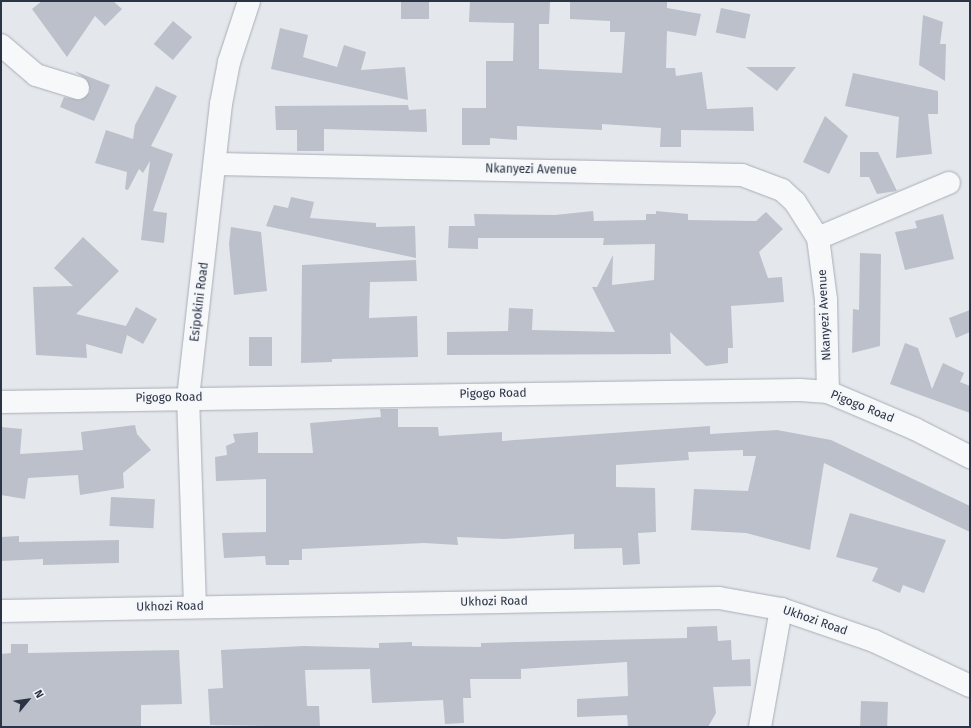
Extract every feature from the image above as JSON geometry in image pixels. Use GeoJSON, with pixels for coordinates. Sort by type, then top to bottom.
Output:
{"type":"FeatureCollection","features":[{"type":"Feature","properties":{"kind":"street","name":"Esipokini Road"},"geometry":{"type":"LineString","coordinates":[[195,607],[188,398],[217,164],[221,104],[250,1]]}},
{"type":"Feature","properties":{"kind":"street"},"geometry":{"type":"LineString","coordinates":[[1,45],[36,75],[78,88]]}},
{"type":"Feature","properties":{"kind":"street","name":"Nkanyezi Avenue"},"geometry":{"type":"LineString","coordinates":[[217,164],[742,174],[786,194],[812,224],[818,238],[826,300],[828,392]]}},
{"type":"Feature","properties":{"kind":"street"},"geometry":{"type":"LineString","coordinates":[[818,238],[949,183]]}},
{"type":"Feature","properties":{"kind":"street","name":"Pigogo Road"},"geometry":{"type":"LineString","coordinates":[[1,402],[188,398],[828,392],[916,429],[970,457]]}},
{"type":"Feature","properties":{"kind":"street","name":"Ukhozi Road"},"geometry":{"type":"LineString","coordinates":[[1,611],[719,598],[781,609],[874,641],[970,686]]}},
{"type":"Feature","properties":{"kind":"street"},"geometry":{"type":"LineString","coordinates":[[760,727],[781,609]]}},
{"type":"Feature","properties":{"kind":"building"},"geometry":{"type":"Polygon","coordinates":[[[42,1],[113,1],[122,9],[105,26],[95,16],[67,57],[32,9],[42,1]]]}},
{"type":"Feature","properties":{"kind":"building"},"geometry":{"type":"Polygon","coordinates":[[[401,1],[429,1],[429,19],[401,19],[401,1]]]}},
{"type":"Feature","properties":{"kind":"building"},"geometry":{"type":"Polygon","coordinates":[[[470,1],[550,2],[549,24],[539,24],[539,69],[622,73],[625,32],[610,32],[610,21],[570,19],[570,1],[667,2],[667,8],[701,14],[696,36],[667,31],[666,68],[675,68],[676,76],[702,72],[707,109],[753,107],[754,131],[681,130],[681,147],[660,147],[661,128],[602,124],[602,130],[517,126],[517,140],[490,138],[490,145],[462,145],[462,108],[486,108],[486,61],[513,61],[514,23],[469,22],[470,1]]]}},
{"type":"Feature","properties":{"kind":"building"},"geometry":{"type":"Polygon","coordinates":[[[721,8],[750,14],[745,39],[716,32],[721,8]]]}},
{"type":"Feature","properties":{"kind":"building"},"geometry":{"type":"Polygon","coordinates":[[[923,15],[943,22],[940,44],[946,44],[945,81],[919,65],[923,15]]]}},
{"type":"Feature","properties":{"kind":"building"},"geometry":{"type":"Polygon","coordinates":[[[173,21],[192,37],[173,60],[154,44],[173,21]]]}},
{"type":"Feature","properties":{"kind":"building"},"geometry":{"type":"Polygon","coordinates":[[[280,28],[308,35],[303,57],[337,67],[344,45],[366,52],[361,70],[405,67],[408,100],[271,69],[280,28]]]}},
{"type":"Feature","properties":{"kind":"building"},"geometry":{"type":"Polygon","coordinates":[[[746,67],[796,67],[777,91],[746,67]]]}},
{"type":"Feature","properties":{"kind":"building"},"geometry":{"type":"Polygon","coordinates":[[[74,71],[110,85],[94,121],[60,107],[64,97],[80,100],[90,92],[87,80],[74,71]]]}},
{"type":"Feature","properties":{"kind":"building"},"geometry":{"type":"Polygon","coordinates":[[[853,73],[938,91],[938,114],[928,114],[932,154],[896,158],[899,117],[845,106],[853,73]]]}},
{"type":"Feature","properties":{"kind":"building"},"geometry":{"type":"Polygon","coordinates":[[[156,86],[177,96],[151,146],[173,154],[153,211],[167,213],[164,243],[141,240],[150,161],[143,173],[139,169],[128,190],[125,189],[127,172],[95,163],[106,130],[133,139],[135,125],[156,86]]]}},
{"type":"Feature","properties":{"kind":"building"},"geometry":{"type":"Polygon","coordinates":[[[408,105],[409,110],[426,109],[427,132],[324,129],[324,151],[297,151],[297,130],[276,130],[275,106],[408,105]]]}},
{"type":"Feature","properties":{"kind":"building"},"geometry":{"type":"Polygon","coordinates":[[[825,116],[848,136],[829,174],[803,162],[825,116]]]}},
{"type":"Feature","properties":{"kind":"building"},"geometry":{"type":"Polygon","coordinates":[[[860,152],[878,152],[897,191],[877,194],[869,177],[860,177],[860,152]]]}},
{"type":"Feature","properties":{"kind":"building"},"geometry":{"type":"Polygon","coordinates":[[[291,197],[314,202],[310,218],[376,223],[376,227],[415,226],[416,258],[266,226],[274,205],[288,208],[291,197]]]}},
{"type":"Feature","properties":{"kind":"building"},"geometry":{"type":"Polygon","coordinates":[[[593,211],[594,221],[646,220],[646,214],[656,214],[656,211],[688,214],[688,220],[756,221],[766,212],[783,229],[759,252],[768,278],[782,277],[784,302],[731,306],[733,348],[728,348],[728,363],[706,366],[670,332],[671,354],[447,355],[447,332],[508,331],[509,308],[533,309],[532,330],[615,332],[592,287],[597,287],[613,255],[612,285],[654,280],[655,244],[603,245],[604,238],[478,238],[478,249],[448,248],[449,226],[475,226],[474,214],[555,215],[593,211]]]}},
{"type":"Feature","properties":{"kind":"building"},"geometry":{"type":"Polygon","coordinates":[[[943,214],[954,259],[905,270],[895,232],[917,228],[915,221],[943,214]]]}},
{"type":"Feature","properties":{"kind":"building"},"geometry":{"type":"Polygon","coordinates":[[[231,227],[261,232],[267,291],[234,295],[229,244],[231,227]]]}},
{"type":"Feature","properties":{"kind":"building"},"geometry":{"type":"Polygon","coordinates":[[[83,237],[119,271],[76,314],[126,326],[136,307],[157,319],[143,344],[127,335],[122,354],[86,344],[87,358],[36,355],[33,287],[73,286],[54,268],[83,237]]]}},
{"type":"Feature","properties":{"kind":"building"},"geometry":{"type":"Polygon","coordinates":[[[860,253],[881,254],[880,346],[852,353],[853,309],[859,310],[860,253]]]}},
{"type":"Feature","properties":{"kind":"building"},"geometry":{"type":"Polygon","coordinates":[[[416,260],[417,281],[370,282],[369,318],[417,316],[418,357],[332,359],[332,362],[301,363],[302,265],[416,260]]]}},
{"type":"Feature","properties":{"kind":"building"},"geometry":{"type":"Polygon","coordinates":[[[970,310],[970,332],[956,338],[949,318],[970,310]]]}},
{"type":"Feature","properties":{"kind":"building"},"geometry":{"type":"Polygon","coordinates":[[[249,337],[272,337],[272,366],[249,366],[249,337]]]}},
{"type":"Feature","properties":{"kind":"building"},"geometry":{"type":"Polygon","coordinates":[[[905,343],[918,348],[932,389],[943,363],[964,373],[960,382],[970,386],[970,413],[890,384],[905,343]]]}},
{"type":"Feature","properties":{"kind":"building"},"geometry":{"type":"Polygon","coordinates":[[[380,409],[398,409],[398,427],[438,427],[439,436],[502,432],[502,441],[710,426],[710,434],[777,430],[831,440],[970,506],[970,532],[824,463],[810,550],[746,533],[691,530],[694,489],[748,491],[756,456],[743,456],[743,450],[688,452],[689,460],[616,465],[616,487],[655,488],[656,532],[638,533],[640,564],[623,565],[622,548],[574,549],[574,534],[504,539],[457,537],[458,545],[424,543],[302,549],[302,560],[289,560],[289,565],[266,565],[265,556],[224,558],[222,533],[266,532],[266,479],[216,481],[215,457],[227,455],[226,446],[235,442],[233,434],[258,432],[258,453],[313,453],[310,423],[381,417],[380,409]]]}},
{"type":"Feature","properties":{"kind":"building"},"geometry":{"type":"Polygon","coordinates":[[[135,425],[137,434],[151,450],[123,473],[124,488],[80,495],[78,475],[28,478],[25,499],[1,495],[1,427],[22,429],[20,454],[83,450],[81,432],[135,425]]]}},
{"type":"Feature","properties":{"kind":"building"},"geometry":{"type":"Polygon","coordinates":[[[111,497],[155,499],[153,528],[109,526],[111,497]]]}},
{"type":"Feature","properties":{"kind":"building"},"geometry":{"type":"Polygon","coordinates":[[[850,513],[946,540],[924,593],[903,585],[900,593],[872,581],[878,568],[836,557],[850,513]]]}},
{"type":"Feature","properties":{"kind":"building"},"geometry":{"type":"Polygon","coordinates":[[[19,536],[19,542],[119,540],[119,563],[43,565],[43,559],[1,561],[1,537],[19,536]]]}},
{"type":"Feature","properties":{"kind":"building"},"geometry":{"type":"Polygon","coordinates":[[[717,626],[718,641],[731,640],[732,660],[750,659],[751,686],[713,687],[716,713],[708,727],[628,727],[627,715],[577,717],[577,699],[628,696],[627,662],[521,669],[521,679],[470,679],[471,698],[463,698],[464,723],[445,724],[443,700],[372,703],[370,669],[305,670],[307,706],[319,706],[320,727],[210,725],[208,689],[223,688],[221,650],[304,646],[379,648],[379,643],[412,642],[412,646],[481,647],[481,643],[687,638],[687,627],[717,626]]]}},
{"type":"Feature","properties":{"kind":"building"},"geometry":{"type":"Polygon","coordinates":[[[11,644],[28,644],[28,653],[179,650],[182,704],[141,705],[141,727],[1,726],[1,654],[11,653],[11,644]]]}},
{"type":"Feature","properties":{"kind":"building"},"geometry":{"type":"Polygon","coordinates":[[[861,701],[888,702],[887,727],[860,727],[861,701]]]}}]}
